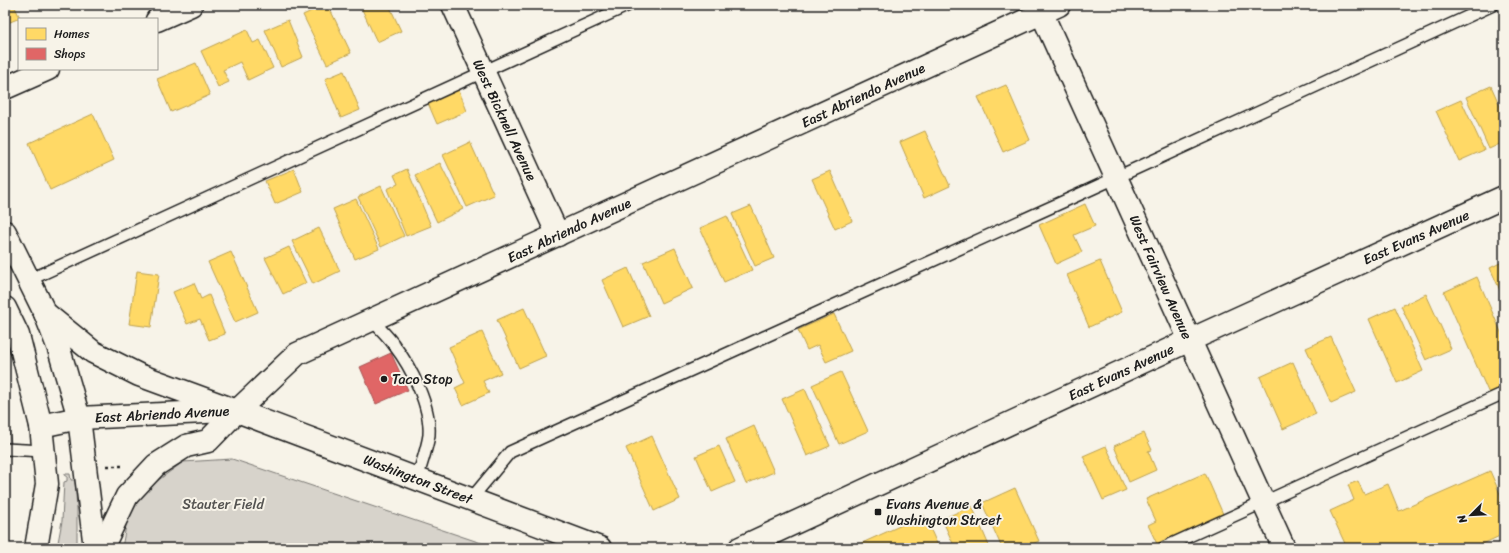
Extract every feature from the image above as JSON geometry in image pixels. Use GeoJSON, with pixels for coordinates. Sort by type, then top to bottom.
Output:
{"type":"FeatureCollection","features":[{"type":"Feature","properties":{"kind":"street"},"geometry":{"type":"LineString","coordinates":[[158,20],[191,5]]}},
{"type":"Feature","properties":{"kind":"street","name":"West Bicknell Avenue"},"geometry":{"type":"LineString","coordinates":[[453,5],[558,235]]}},
{"type":"Feature","properties":{"kind":"street","name":"West Fairview Avenue"},"geometry":{"type":"LineString","coordinates":[[1046,8],[1116,178],[1284,548]]}},
{"type":"Feature","properties":{"kind":"street","name":"East Abriendo Avenue"},"geometry":{"type":"LineString","coordinates":[[41,426],[79,418],[237,411],[297,354],[558,235],[1046,8]]}},
{"type":"Feature","properties":{"kind":"street"},"geometry":{"type":"LineString","coordinates":[[5,88],[46,70]]}},
{"type":"Feature","properties":{"kind":"street","name":"East Evans Avenue"},"geometry":{"type":"LineString","coordinates":[[740,548],[1504,197]]}},
{"type":"Feature","properties":{"kind":"street"},"geometry":{"type":"LineString","coordinates":[[5,232],[45,313],[59,349],[79,418]]}},
{"type":"Feature","properties":{"kind":"street"},"geometry":{"type":"LineString","coordinates":[[5,308],[18,336],[41,426],[47,484],[36,548]]}},
{"type":"Feature","properties":{"kind":"street","name":"Washington Street"},"geometry":{"type":"LineString","coordinates":[[45,313],[93,352],[139,375],[600,548]]}},
{"type":"Feature","properties":{"kind":"street"},"geometry":{"type":"LineString","coordinates":[[102,548],[127,496],[156,465],[186,446],[208,441],[237,411]]}},
{"type":"Feature","properties":{"kind":"street","name":"East Abriendo Avenue"},"geometry":{"type":"LineString","coordinates":[[79,418],[95,548]]}},
{"type":"Feature","properties":{"kind":"lane"},"geometry":{"type":"LineString","coordinates":[[29,280],[629,5]]}},
{"type":"Feature","properties":{"kind":"lane"},"geometry":{"type":"LineString","coordinates":[[471,499],[510,452],[1116,178],[1493,5]]}},
{"type":"Feature","properties":{"kind":"lane"},"geometry":{"type":"LineString","coordinates":[[372,320],[394,344],[410,369],[422,397],[428,419],[429,435],[418,479]]}},
{"type":"Feature","properties":{"kind":"lane"},"geometry":{"type":"LineString","coordinates":[[1163,548],[1504,393]]}},
{"type":"Feature","properties":{"kind":"lane"},"geometry":{"type":"LineString","coordinates":[[5,449],[44,451]]}},
{"type":"Feature","properties":{"kind":"path"},"geometry":{"type":"LineString","coordinates":[[100,466],[127,466]]}},
{"type":"Feature","properties":{"kind":"green space"},"geometry":{"type":"Polygon","coordinates":[[[5,407],[12,449],[5,449],[5,407]]]}},
{"type":"Feature","properties":{"kind":"green space","name":"Stauter Field"},"geometry":{"type":"Polygon","coordinates":[[[232,459],[496,548],[122,548],[128,514],[149,487],[183,462],[232,459]]]}},
{"type":"Feature","properties":{"kind":"green space"},"geometry":{"type":"Polygon","coordinates":[[[65,474],[70,474],[71,480],[75,480],[77,548],[57,548],[62,521],[64,482],[67,481],[67,476],[65,476],[65,474]]]}},
{"type":"Feature","properties":{"kind":"building: Homes"},"geometry":{"type":"Polygon","coordinates":[[[5,5],[14,5],[20,18],[5,24],[5,5]]]}},
{"type":"Feature","properties":{"kind":"building: Homes"},"geometry":{"type":"Polygon","coordinates":[[[324,5],[328,5],[351,53],[327,64],[303,15],[324,5]]]}},
{"type":"Feature","properties":{"kind":"building: Homes"},"geometry":{"type":"Polygon","coordinates":[[[360,5],[389,5],[401,31],[377,42],[360,5]]]}},
{"type":"Feature","properties":{"kind":"building: Homes"},"geometry":{"type":"Polygon","coordinates":[[[288,20],[303,57],[281,67],[265,30],[288,20]]]}},
{"type":"Feature","properties":{"kind":"building: Homes"},"geometry":{"type":"Polygon","coordinates":[[[247,30],[253,43],[260,40],[273,68],[248,80],[240,62],[223,70],[229,82],[218,87],[201,51],[247,30]]]}},
{"type":"Feature","properties":{"kind":"building: Homes"},"geometry":{"type":"Polygon","coordinates":[[[196,63],[210,95],[171,112],[157,79],[196,63]]]}},
{"type":"Feature","properties":{"kind":"building: Homes"},"geometry":{"type":"Polygon","coordinates":[[[344,71],[360,110],[341,118],[325,79],[344,71]]]}},
{"type":"Feature","properties":{"kind":"building: Homes"},"geometry":{"type":"Polygon","coordinates":[[[1006,85],[1030,140],[1003,152],[978,97],[1006,85]]]}},
{"type":"Feature","properties":{"kind":"building: Homes"},"geometry":{"type":"Polygon","coordinates":[[[1491,86],[1504,115],[1504,142],[1489,149],[1466,97],[1491,86]]]}},
{"type":"Feature","properties":{"kind":"building: Homes"},"geometry":{"type":"Polygon","coordinates":[[[458,88],[467,111],[437,124],[427,101],[458,88]]]}},
{"type":"Feature","properties":{"kind":"building: Homes"},"geometry":{"type":"Polygon","coordinates":[[[1461,100],[1484,150],[1459,161],[1436,111],[1461,100]]]}},
{"type":"Feature","properties":{"kind":"building: Homes"},"geometry":{"type":"Polygon","coordinates":[[[93,114],[114,160],[50,190],[29,143],[93,114]]]}},
{"type":"Feature","properties":{"kind":"building: Homes"},"geometry":{"type":"Polygon","coordinates":[[[925,131],[950,186],[924,198],[900,142],[925,131]]]}},
{"type":"Feature","properties":{"kind":"building: Homes"},"geometry":{"type":"Polygon","coordinates":[[[470,142],[494,195],[467,207],[443,155],[470,142]]]}},
{"type":"Feature","properties":{"kind":"building: Homes"},"geometry":{"type":"Polygon","coordinates":[[[440,163],[463,209],[437,222],[415,175],[440,163]]]}},
{"type":"Feature","properties":{"kind":"building: Homes"},"geometry":{"type":"Polygon","coordinates":[[[294,169],[303,192],[275,204],[265,181],[294,169]]]}},
{"type":"Feature","properties":{"kind":"building: Homes"},"geometry":{"type":"Polygon","coordinates":[[[407,169],[431,226],[406,236],[387,189],[398,184],[394,175],[407,169]]]}},
{"type":"Feature","properties":{"kind":"building: Homes"},"geometry":{"type":"Polygon","coordinates":[[[830,171],[852,221],[835,229],[812,179],[830,171]]]}},
{"type":"Feature","properties":{"kind":"building: Homes"},"geometry":{"type":"Polygon","coordinates":[[[381,186],[404,236],[381,247],[358,197],[381,186]]]}},
{"type":"Feature","properties":{"kind":"building: Homes"},"geometry":{"type":"Polygon","coordinates":[[[356,199],[379,249],[355,259],[333,209],[356,199]]]}},
{"type":"Feature","properties":{"kind":"building: Homes"},"geometry":{"type":"Polygon","coordinates":[[[1085,204],[1095,226],[1074,235],[1082,252],[1056,264],[1039,225],[1085,204]]]}},
{"type":"Feature","properties":{"kind":"building: Homes"},"geometry":{"type":"Polygon","coordinates":[[[751,206],[774,258],[755,266],[732,214],[751,206]]]}},
{"type":"Feature","properties":{"kind":"building: Homes"},"geometry":{"type":"Polygon","coordinates":[[[727,216],[752,270],[724,282],[700,228],[727,216]]]}},
{"type":"Feature","properties":{"kind":"building: Homes"},"geometry":{"type":"Polygon","coordinates":[[[319,228],[340,271],[313,284],[292,241],[319,228]]]}},
{"type":"Feature","properties":{"kind":"building: Homes"},"geometry":{"type":"Polygon","coordinates":[[[289,247],[306,283],[283,294],[265,258],[289,247]]]}},
{"type":"Feature","properties":{"kind":"building: Homes"},"geometry":{"type":"Polygon","coordinates":[[[675,248],[693,288],[661,303],[643,262],[675,248]]]}},
{"type":"Feature","properties":{"kind":"building: Homes"},"geometry":{"type":"Polygon","coordinates":[[[231,252],[258,312],[235,322],[208,262],[231,252]]]}},
{"type":"Feature","properties":{"kind":"building: Homes"},"geometry":{"type":"Polygon","coordinates":[[[1100,261],[1122,312],[1089,327],[1067,275],[1100,261]]]}},
{"type":"Feature","properties":{"kind":"building: Homes"},"geometry":{"type":"Polygon","coordinates":[[[1504,261],[1504,299],[1490,268],[1504,261]]]}},
{"type":"Feature","properties":{"kind":"building: Homes"},"geometry":{"type":"Polygon","coordinates":[[[628,268],[649,316],[623,327],[602,280],[628,268]]]}},
{"type":"Feature","properties":{"kind":"building: Homes"},"geometry":{"type":"Polygon","coordinates":[[[137,271],[159,274],[151,327],[129,324],[137,271]]]}},
{"type":"Feature","properties":{"kind":"building: Homes"},"geometry":{"type":"Polygon","coordinates":[[[1477,277],[1504,339],[1504,390],[1490,396],[1444,292],[1477,277]]]}},
{"type":"Feature","properties":{"kind":"building: Homes"},"geometry":{"type":"Polygon","coordinates":[[[194,283],[201,299],[209,295],[225,334],[209,340],[200,319],[187,324],[173,292],[194,283]]]}},
{"type":"Feature","properties":{"kind":"building: Homes"},"geometry":{"type":"Polygon","coordinates":[[[1426,294],[1451,349],[1426,360],[1401,306],[1426,294]]]}},
{"type":"Feature","properties":{"kind":"building: Homes"},"geometry":{"type":"Polygon","coordinates":[[[1395,307],[1423,371],[1397,383],[1369,319],[1395,307]]]}},
{"type":"Feature","properties":{"kind":"building: Homes"},"geometry":{"type":"Polygon","coordinates":[[[524,308],[546,356],[519,368],[497,320],[524,308]]]}},
{"type":"Feature","properties":{"kind":"building: Homes"},"geometry":{"type":"Polygon","coordinates":[[[834,314],[851,351],[826,362],[818,345],[807,350],[798,330],[834,314]]]}},
{"type":"Feature","properties":{"kind":"building: Homes"},"geometry":{"type":"Polygon","coordinates":[[[482,332],[501,373],[483,381],[489,393],[463,405],[455,388],[465,383],[449,347],[482,332]]]}},
{"type":"Feature","properties":{"kind":"building: Homes"},"geometry":{"type":"Polygon","coordinates":[[[1331,337],[1356,392],[1331,403],[1306,348],[1331,337]]]}},
{"type":"Feature","properties":{"kind":"building: Homes"},"geometry":{"type":"Polygon","coordinates":[[[1293,362],[1316,414],[1283,429],[1260,377],[1293,362]]]}},
{"type":"Feature","properties":{"kind":"building: Homes"},"geometry":{"type":"Polygon","coordinates":[[[841,372],[868,431],[839,444],[812,385],[841,372]]]}},
{"type":"Feature","properties":{"kind":"building: Homes"},"geometry":{"type":"Polygon","coordinates":[[[805,389],[830,446],[807,456],[782,399],[805,389]]]}},
{"type":"Feature","properties":{"kind":"building: Homes"},"geometry":{"type":"Polygon","coordinates":[[[754,426],[774,472],[746,484],[726,439],[754,426]]]}},
{"type":"Feature","properties":{"kind":"building: Homes"},"geometry":{"type":"Polygon","coordinates":[[[1144,433],[1152,450],[1148,451],[1156,470],[1129,482],[1114,446],[1144,433]]]}},
{"type":"Feature","properties":{"kind":"building: Homes"},"geometry":{"type":"Polygon","coordinates":[[[652,436],[680,499],[654,511],[626,448],[652,436]]]}},
{"type":"Feature","properties":{"kind":"building: Homes"},"geometry":{"type":"Polygon","coordinates":[[[719,446],[735,482],[712,492],[696,456],[719,446]]]}},
{"type":"Feature","properties":{"kind":"building: Homes"},"geometry":{"type":"Polygon","coordinates":[[[1106,446],[1126,490],[1103,500],[1083,456],[1106,446]]]}},
{"type":"Feature","properties":{"kind":"building: Homes"},"geometry":{"type":"Polygon","coordinates":[[[1490,471],[1504,503],[1504,534],[1474,548],[1347,548],[1330,511],[1354,500],[1348,485],[1358,481],[1364,494],[1388,484],[1399,511],[1490,471]]]}},
{"type":"Feature","properties":{"kind":"building: Homes"},"geometry":{"type":"Polygon","coordinates":[[[1205,473],[1223,514],[1157,544],[1148,525],[1156,521],[1146,499],[1205,473]]]}},
{"type":"Feature","properties":{"kind":"building: Homes"},"geometry":{"type":"Polygon","coordinates":[[[1015,488],[1039,541],[1023,548],[1002,548],[982,503],[1015,488]]]}},
{"type":"Feature","properties":{"kind":"building: Homes"},"geometry":{"type":"Polygon","coordinates":[[[972,506],[990,548],[955,548],[942,519],[972,506]]]}},
{"type":"Feature","properties":{"kind":"building: Homes"},"geometry":{"type":"Polygon","coordinates":[[[924,515],[939,548],[851,548],[924,515]]]}},
{"type":"Feature","properties":{"kind":"building: Shops"},"geometry":{"type":"Polygon","coordinates":[[[391,353],[408,390],[376,404],[360,367],[391,353]]]}},
{"type":"Feature","properties":{"kind":"place","name":"Taco Stop"},"geometry":{"type":"Point","coordinates":[384,379]}},
{"type":"Feature","properties":{"kind":"place","name":"Evans Avenue & Washington Street"},"geometry":{"type":"Point","coordinates":[878,512]}}]}
